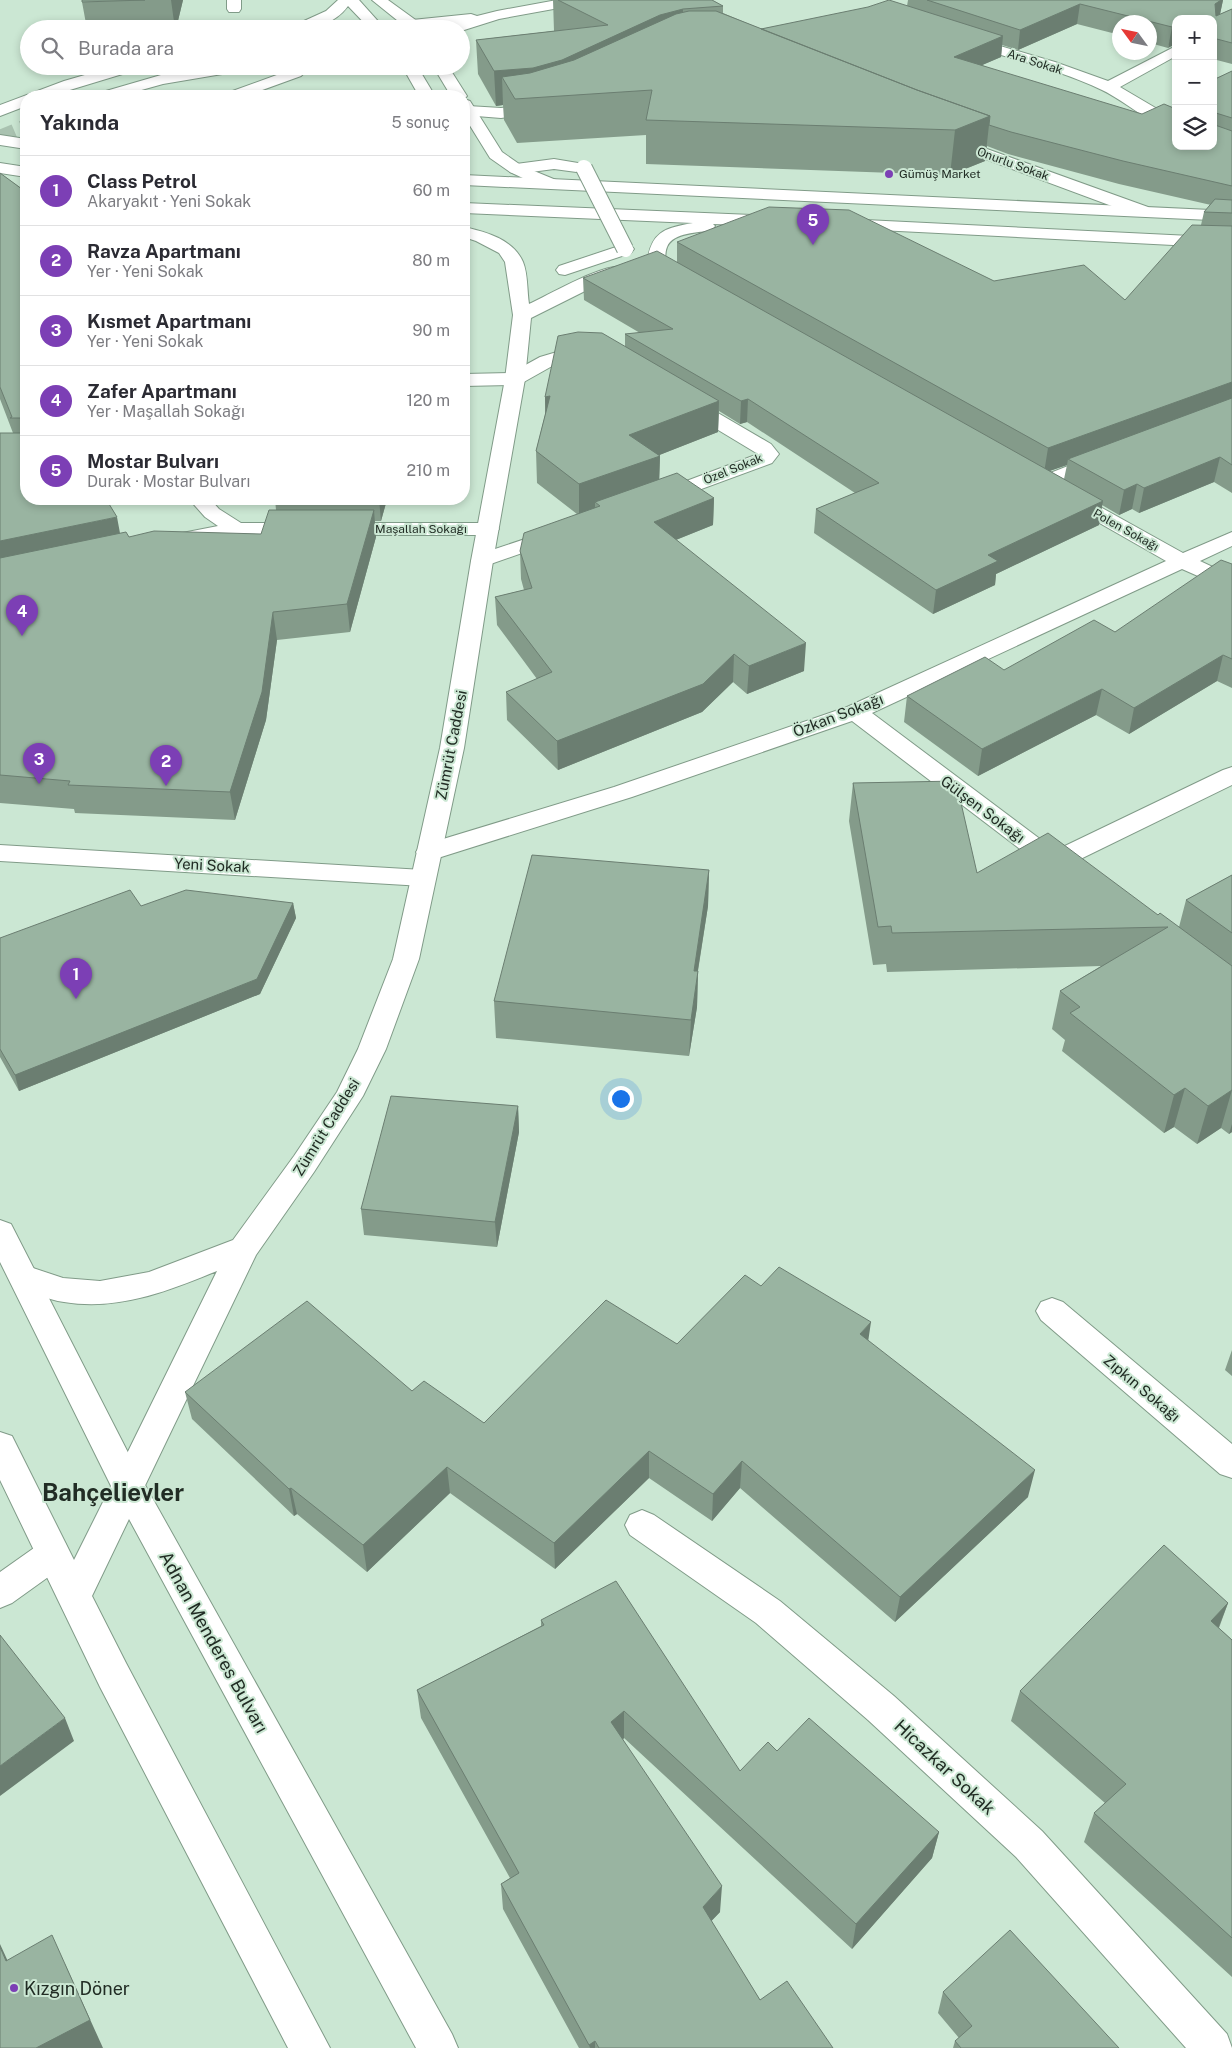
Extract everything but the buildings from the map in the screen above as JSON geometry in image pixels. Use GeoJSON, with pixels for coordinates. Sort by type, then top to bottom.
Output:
{"type":"FeatureCollection","features":[{"type":"Feature","properties":{"kind":"street"},"geometry":{"type":"LineString","coordinates":[[317,20],[343,6],[345,0]]}},
{"type":"Feature","properties":{"kind":"street"},"geometry":{"type":"LineString","coordinates":[[351,0],[370,20]]}},
{"type":"Feature","properties":{"kind":"street"},"geometry":{"type":"LineString","coordinates":[[379,0],[406,20]]}},
{"type":"Feature","properties":{"kind":"street"},"geometry":{"type":"LineString","coordinates":[[459,20],[581,0]]}},
{"type":"Feature","properties":{"kind":"street"},"geometry":{"type":"LineString","coordinates":[[470,23],[497,15]]}},
{"type":"Feature","properties":{"kind":"street","name":"Ara Sokak"},"geometry":{"type":"LineString","coordinates":[[951,35],[1109,87],[1124,95],[1140,108],[1172,124]]}},
{"type":"Feature","properties":{"kind":"street"},"geometry":{"type":"LineString","coordinates":[[1109,87],[1172,52]]}},
{"type":"Feature","properties":{"kind":"street"},"geometry":{"type":"LineString","coordinates":[[52,90],[102,75]]}},
{"type":"Feature","properties":{"kind":"street"},"geometry":{"type":"LineString","coordinates":[[125,90],[161,80],[189,75]]}},
{"type":"Feature","properties":{"kind":"street"},"geometry":{"type":"LineString","coordinates":[[249,90],[290,75]]}},
{"type":"Feature","properties":{"kind":"street"},"geometry":{"type":"LineString","coordinates":[[414,75],[423,90]]}},
{"type":"Feature","properties":{"kind":"street"},"geometry":{"type":"LineString","coordinates":[[446,75],[455,90]]}},
{"type":"Feature","properties":{"kind":"street"},"geometry":{"type":"LineString","coordinates":[[0,111],[20,103]]}},
{"type":"Feature","properties":{"kind":"street"},"geometry":{"type":"LineString","coordinates":[[470,109],[501,113],[535,110],[552,104]]}},
{"type":"Feature","properties":{"kind":"street"},"geometry":{"type":"LineString","coordinates":[[470,114],[496,155],[516,169],[550,184]]}},
{"type":"Feature","properties":{"kind":"street","name":"Onurlu Sokak"},"geometry":{"type":"LineString","coordinates":[[938,136],[1142,211]]}},
{"type":"Feature","properties":{"kind":"street"},"geometry":{"type":"LineString","coordinates":[[0,140],[20,143]]}},
{"type":"Feature","properties":{"kind":"street"},"geometry":{"type":"LineString","coordinates":[[516,169],[554,164],[584,168],[625,249],[564,270]]}},
{"type":"Feature","properties":{"kind":"street"},"geometry":{"type":"LineString","coordinates":[[0,168],[20,171]]}},
{"type":"Feature","properties":{"kind":"street"},"geometry":{"type":"LineString","coordinates":[[470,180],[1232,216]]}},
{"type":"Feature","properties":{"kind":"street"},"geometry":{"type":"LineString","coordinates":[[470,208],[788,221]]}},
{"type":"Feature","properties":{"kind":"street"},"geometry":{"type":"LineString","coordinates":[[656,263],[660,242],[673,234],[739,219]]}},
{"type":"Feature","properties":{"kind":"street"},"geometry":{"type":"LineString","coordinates":[[826,223],[1232,242]]}},
{"type":"Feature","properties":{"kind":"street","name":"Zümrüt Caddesi"},"geometry":{"type":"LineString","coordinates":[[75,1594],[244,1248],[304,1164],[349,1096],[372,1049],[406,959],[452,748],[482,561],[515,379],[522,315],[514,262],[505,249],[482,237],[470,234]]}},
{"type":"Feature","properties":{"kind":"street"},"geometry":{"type":"LineString","coordinates":[[522,315],[591,280],[620,270],[656,263],[674,273]]}},
{"type":"Feature","properties":{"kind":"street"},"geometry":{"type":"LineString","coordinates":[[470,380],[515,379],[548,361],[567,355],[585,353],[608,357]]}},
{"type":"Feature","properties":{"kind":"street","name":"Özel Sokak"},"geometry":{"type":"LineString","coordinates":[[638,505],[765,459],[769,454],[764,448],[673,395]]}},
{"type":"Feature","properties":{"kind":"street","name":"Polen Sokağı"},"geometry":{"type":"LineString","coordinates":[[1123,451],[1078,467],[1034,478],[1182,561],[1232,584]]}},
{"type":"Feature","properties":{"kind":"street"},"geometry":{"type":"LineString","coordinates":[[205,505],[212,513],[236,529]]}},
{"type":"Feature","properties":{"kind":"street"},"geometry":{"type":"LineString","coordinates":[[482,561],[574,528]]}},
{"type":"Feature","properties":{"kind":"street","name":"Maşallah Sokağı"},"geometry":{"type":"LineString","coordinates":[[158,545],[236,529],[488,529]]}},
{"type":"Feature","properties":{"kind":"street","name":"Özkan Sokağı"},"geometry":{"type":"LineString","coordinates":[[429,852],[623,792],[855,712],[1232,538]]}},
{"type":"Feature","properties":{"kind":"street","name":"Gülşen Sokağı"},"geometry":{"type":"LineString","coordinates":[[855,712],[1075,879]]}},
{"type":"Feature","properties":{"kind":"street"},"geometry":{"type":"LineString","coordinates":[[1052,862],[1232,775]]}},
{"type":"Feature","properties":{"kind":"street","name":"Yeni Sokak"},"geometry":{"type":"LineString","coordinates":[[0,853],[423,878]]}},
{"type":"Feature","properties":{"kind":"street","name":"Adnan Menderes Bulvarı"},"geometry":{"type":"LineString","coordinates":[[0,1232],[128,1486],[438,2048]]}},
{"type":"Feature","properties":{"kind":"street"},"geometry":{"type":"LineString","coordinates":[[24,1277],[63,1290],[100,1294],[152,1284],[244,1248]]}},
{"type":"Feature","properties":{"kind":"street","name":"Zıpkın Sokağı"},"geometry":{"type":"LineString","coordinates":[[1052,1311],[1232,1464]]}},
{"type":"Feature","properties":{"kind":"street"},"geometry":{"type":"LineString","coordinates":[[0,1446],[53,1554],[75,1594],[113,1675],[310,2048]]}},
{"type":"Feature","properties":{"kind":"street","name":"Hicazkar Sokak"},"geometry":{"type":"LineString","coordinates":[[642,1525],[768,1612],[882,1708],[1029,1844],[1213,2048]]}},
{"type":"Feature","properties":{"kind":"street"},"geometry":{"type":"LineString","coordinates":[[0,1592],[53,1554]]}},
{"type":"Feature","properties":{"kind":"tunnel"},"geometry":{"type":"LineString","coordinates":[[0,138],[20,130]]}},
{"type":"Feature","properties":{"kind":"place","name":"Gümüş Market"},"geometry":{"type":"Point","coordinates":[889,174]}},
{"type":"Feature","properties":{"kind":"place","name":"Mostar Bulvarı"},"geometry":{"type":"Point","coordinates":[813,245]}},
{"type":"Feature","properties":{"kind":"place","name":"Zafer Apartmanı"},"geometry":{"type":"Point","coordinates":[22,636]}},
{"type":"Feature","properties":{"kind":"place","name":"Kısmet Apartmanı"},"geometry":{"type":"Point","coordinates":[39,784]}},
{"type":"Feature","properties":{"kind":"place","name":"Ravza Apartmanı"},"geometry":{"type":"Point","coordinates":[166,786]}},
{"type":"Feature","properties":{"kind":"place","name":"Class Petrol"},"geometry":{"type":"Point","coordinates":[76,999]}},
{"type":"Feature","properties":{"kind":"place","name":"Kızgın Döner"},"geometry":{"type":"Point","coordinates":[14,1988]}},
{"type":"Feature","properties":{"kind":"district","name":"Bahçelievler"},"geometry":{"type":"Point","coordinates":[113,1492]}}]}
